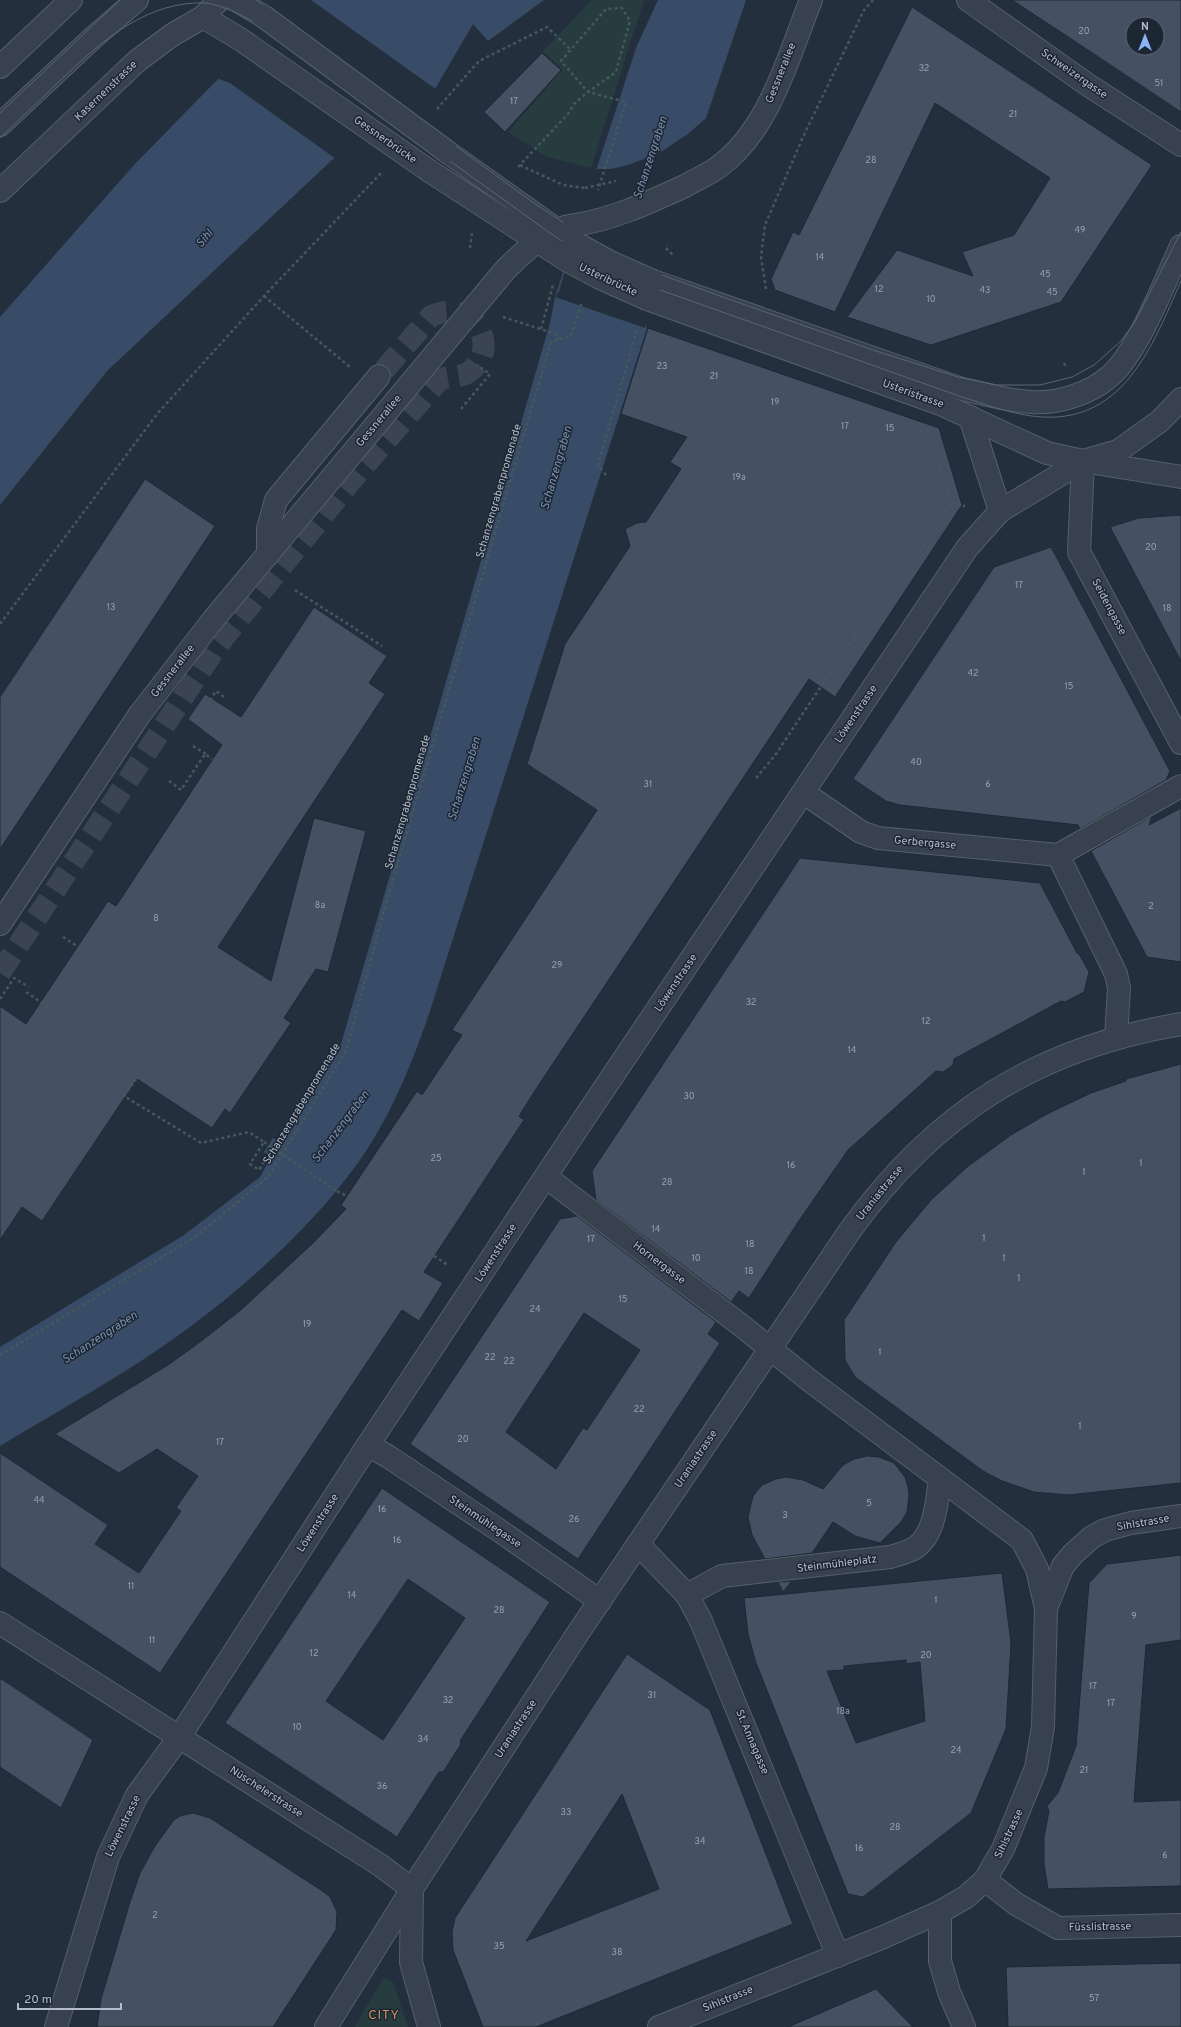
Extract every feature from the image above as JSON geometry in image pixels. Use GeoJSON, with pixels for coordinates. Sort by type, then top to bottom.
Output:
{"type":"FeatureCollection","features":[{"type":"Feature","properties":{"kind":"street"},"geometry":{"type":"LineString","coordinates":[[0,67],[71,0]]}},
{"type":"Feature","properties":{"kind":"street"},"geometry":{"type":"LineString","coordinates":[[0,125],[136,0]]}},
{"type":"Feature","properties":{"kind":"street","name":"Kasernenstrasse"},"geometry":{"type":"LineString","coordinates":[[0,190],[137,61],[172,35],[199,8],[219,0]]}},
{"type":"Feature","properties":{"kind":"street"},"geometry":{"type":"LineString","coordinates":[[236,0],[262,16],[568,240]]}},
{"type":"Feature","properties":{"kind":"street","name":"Gessnerallee"},"geometry":{"type":"LineString","coordinates":[[0,924],[8,898],[140,714],[213,620],[506,269],[536,241],[568,240],[588,223],[639,207],[685,186],[717,168],[749,138],[772,100],[811,0]]}},
{"type":"Feature","properties":{"kind":"street","name":"Schweizergasse"},"geometry":{"type":"LineString","coordinates":[[968,0],[1088,85],[1181,145]]}},
{"type":"Feature","properties":{"kind":"street","name":"Gessnerbrücke"},"geometry":{"type":"LineString","coordinates":[[199,8],[240,39],[428,170],[536,241],[568,240]]}},
{"type":"Feature","properties":{"kind":"street","name":"Usteribrücke"},"geometry":{"type":"LineString","coordinates":[[568,240],[600,278],[650,290]]}},
{"type":"Feature","properties":{"kind":"street"},"geometry":{"type":"LineString","coordinates":[[650,290],[962,389],[1001,398],[1032,402],[1070,397],[1094,388],[1111,376],[1131,351],[1156,302],[1181,246]]}},
{"type":"Feature","properties":{"kind":"street","name":"Usteristrasse"},"geometry":{"type":"LineString","coordinates":[[650,290],[943,405],[1047,453],[1083,461],[1181,477]]}},
{"type":"Feature","properties":{"kind":"street"},"geometry":{"type":"LineString","coordinates":[[268,555],[268,529],[276,500],[378,376]]}},
{"type":"Feature","properties":{"kind":"street","name":"Löwenstrasse"},"geometry":{"type":"LineString","coordinates":[[56,2027],[108,1857],[137,1795],[180,1736],[368,1445],[967,548],[1000,512],[1083,461],[1118,451],[1125,447],[1160,421],[1181,399]]}},
{"type":"Feature","properties":{"kind":"street"},"geometry":{"type":"LineString","coordinates":[[970,417],[1000,512]]}},
{"type":"Feature","properties":{"kind":"street","name":"Seidengasse"},"geometry":{"type":"LineString","coordinates":[[1083,461],[1079,552],[1181,743]]}},
{"type":"Feature","properties":{"kind":"street"},"geometry":{"type":"LineString","coordinates":[[1116,1038],[1118,988],[1116,974],[1058,855],[1181,786]]}},
{"type":"Feature","properties":{"kind":"street","name":"Gerbergasse"},"geometry":{"type":"LineString","coordinates":[[804,792],[861,832],[878,838],[1058,855]]}},
{"type":"Feature","properties":{"kind":"street","name":"Uraniastrasse"},"geometry":{"type":"LineString","coordinates":[[326,2027],[412,1889],[600,1601],[883,1187],[920,1148],[971,1106],[1002,1086],[1065,1055],[1116,1038],[1181,1024]]}},
{"type":"Feature","properties":{"kind":"street","name":"Hornergasse"},"geometry":{"type":"LineString","coordinates":[[546,1177],[772,1349]]}},
{"type":"Feature","properties":{"kind":"street"},"geometry":{"type":"LineString","coordinates":[[772,1349],[809,1380],[1022,1540],[1037,1569],[1046,1608]]}},
{"type":"Feature","properties":{"kind":"street","name":"Steinmühlegasse"},"geometry":{"type":"LineString","coordinates":[[368,1445],[500,1531],[600,1601]]}},
{"type":"Feature","properties":{"kind":"street","name":"Steinmühleplatz"},"geometry":{"type":"LineString","coordinates":[[687,1595],[722,1576],[883,1558],[912,1550],[928,1535],[935,1513],[940,1479]]}},
{"type":"Feature","properties":{"kind":"street","name":"Sihlstrasse"},"geometry":{"type":"LineString","coordinates":[[659,2027],[838,1956],[940,1912],[966,1897],[985,1880],[1003,1849],[1036,1768],[1043,1727],[1046,1608],[1063,1566],[1073,1554],[1092,1537],[1105,1530],[1131,1523],[1181,1516]]}},
{"type":"Feature","properties":{"kind":"street","name":"St. Annagasse"},"geometry":{"type":"LineString","coordinates":[[638,1544],[687,1595],[701,1621],[838,1956]]}},
{"type":"Feature","properties":{"kind":"street","name":"Nüschelerstrasse"},"geometry":{"type":"LineString","coordinates":[[0,1623],[180,1736],[380,1865],[412,1889]]}},
{"type":"Feature","properties":{"kind":"street","name":"Füsslistrasse"},"geometry":{"type":"LineString","coordinates":[[985,1880],[1016,1904],[1058,1928],[1181,1925]]}},
{"type":"Feature","properties":{"kind":"street"},"geometry":{"type":"LineString","coordinates":[[412,1889],[411,1962],[429,2027]]}},
{"type":"Feature","properties":{"kind":"street"},"geometry":{"type":"LineString","coordinates":[[940,1912],[940,1961],[949,1992],[964,2027]]}},
{"type":"Feature","properties":{"kind":"path"},"geometry":{"type":"LineString","coordinates":[[766,290],[761,257],[765,225],[803,137],[864,10],[873,0]]}},
{"type":"Feature","properties":{"kind":"path"},"geometry":{"type":"LineString","coordinates":[[596,197],[619,124],[626,102],[588,92],[560,61],[606,9],[622,8],[630,21],[616,72],[588,92],[574,104],[568,114],[519,165],[563,185],[585,188],[621,180]]}},
{"type":"Feature","properties":{"kind":"path"},"geometry":{"type":"LineString","coordinates":[[433,114],[479,61],[547,27],[570,49]]}},
{"type":"Feature","properties":{"kind":"path"},"geometry":{"type":"LineString","coordinates":[[0,624],[157,414],[264,296],[382,172]]}},
{"type":"Feature","properties":{"kind":"path"},"geometry":{"type":"LineString","coordinates":[[541,329],[552,293]]}},
{"type":"Feature","properties":{"kind":"path"},"geometry":{"type":"LineString","coordinates":[[264,296],[354,370]]}},
{"type":"Feature","properties":{"kind":"path","name":"Schanzengrabenpromenade"},"geometry":{"type":"LineString","coordinates":[[0,1355],[195,1237],[268,1177],[282,1152],[346,1051],[388,897],[551,342],[571,336],[582,300]]}},
{"type":"Feature","properties":{"kind":"path"},"geometry":{"type":"LineString","coordinates":[[502,317],[556,334],[559,340]]}},
{"type":"Feature","properties":{"kind":"path"},"geometry":{"type":"LineString","coordinates":[[606,476],[598,465],[638,325]]}},
{"type":"Feature","properties":{"kind":"path"},"geometry":{"type":"LineString","coordinates":[[461,409],[490,374],[478,365]]}},
{"type":"Feature","properties":{"kind":"path"},"geometry":{"type":"LineString","coordinates":[[890,428],[894,418]]}},
{"type":"Feature","properties":{"kind":"path"},"geometry":{"type":"LineString","coordinates":[[756,778],[776,754],[891,581],[904,576],[951,504],[932,436],[892,422]]}},
{"type":"Feature","properties":{"kind":"path"},"geometry":{"type":"LineString","coordinates":[[927,541],[931,544]]}},
{"type":"Feature","properties":{"kind":"path"},"geometry":{"type":"LineString","coordinates":[[295,590],[382,646]]}},
{"type":"Feature","properties":{"kind":"path"},"geometry":{"type":"LineString","coordinates":[[853,639],[867,648]]}},
{"type":"Feature","properties":{"kind":"path"},"geometry":{"type":"LineString","coordinates":[[193,719],[196,722],[216,691],[224,697]]}},
{"type":"Feature","properties":{"kind":"path"},"geometry":{"type":"LineString","coordinates":[[169,781],[181,790],[206,754],[213,759],[193,746]]}},
{"type":"Feature","properties":{"kind":"path"},"geometry":{"type":"LineString","coordinates":[[63,937],[77,946]]}},
{"type":"Feature","properties":{"kind":"path"},"geometry":{"type":"LineString","coordinates":[[0,1000],[14,978],[29,987]]}},
{"type":"Feature","properties":{"kind":"path"},"geometry":{"type":"LineString","coordinates":[[26,992],[48,1007]]}},
{"type":"Feature","properties":{"kind":"path"},"geometry":{"type":"LineString","coordinates":[[136,1079],[124,1096],[201,1143],[249,1132],[337,1191],[347,1196]]}},
{"type":"Feature","properties":{"kind":"path"},"geometry":{"type":"LineString","coordinates":[[264,1142],[250,1164],[259,1170],[273,1147],[282,1152]]}},
{"type":"Feature","properties":{"kind":"path"},"geometry":{"type":"LineString","coordinates":[[434,1256],[449,1266]]}},
{"type":"Feature","properties":{"kind":"green space"},"geometry":{"type":"Polygon","coordinates":[[[592,0],[644,0],[591,168],[547,157],[508,132],[562,70],[543,51],[592,0]]]}},
{"type":"Feature","properties":{"kind":"green space"},"geometry":{"type":"Polygon","coordinates":[[[383,1978],[393,1982],[408,2027],[355,2027],[383,1978]]]}},
{"type":"Feature","properties":{"kind":"water","name":"Sihl"},"geometry":{"type":"Polygon","coordinates":[[[301,0],[544,0],[488,41],[473,24],[435,89],[332,160],[107,371],[0,505],[0,317],[134,165],[219,78],[301,0]]]}},
{"type":"Feature","properties":{"kind":"water","name":"Schanzengraben"},"geometry":{"type":"Polygon","coordinates":[[[658,0],[746,0],[706,118],[663,258],[659,261],[642,314],[647,328],[429,1014],[403,1082],[378,1132],[347,1177],[324,1206],[270,1260],[212,1310],[153,1353],[97,1389],[0,1446],[0,1347],[184,1235],[260,1177],[271,1157],[264,1152],[273,1138],[279,1141],[282,1138],[339,1051],[550,323],[555,297],[636,48],[658,0]]]}},
{"type":"Feature","properties":{"kind":"pier"},"geometry":{"type":"Polygon","coordinates":[[[298,0],[311,0],[437,90],[336,159],[230,83],[216,78],[298,0]]]}},
{"type":"Feature","properties":{"kind":"pier"},"geometry":{"type":"Polygon","coordinates":[[[706,118],[663,258],[659,261],[642,314],[647,320],[645,328],[555,297],[559,291],[568,261],[574,230],[594,169],[611,169],[628,165],[659,153],[688,134],[706,118]]]}},
{"type":"Feature","properties":{"kind":"building"},"geometry":{"type":"Polygon","coordinates":[[[1012,0],[1181,0],[1181,112],[1012,0]]]}},
{"type":"Feature","properties":{"kind":"building"},"geometry":{"type":"Polygon","coordinates":[[[912,7],[1152,165],[1061,302],[931,345],[847,317],[897,250],[973,276],[962,252],[1014,235],[1050,178],[935,103],[835,312],[775,290],[771,279],[793,232],[799,235],[912,7]]]}},
{"type":"Feature","properties":{"kind":"building"},"geometry":{"type":"Polygon","coordinates":[[[542,53],[561,70],[505,132],[484,112],[542,53]]]}},
{"type":"Feature","properties":{"kind":"building"},"geometry":{"type":"Polygon","coordinates":[[[648,328],[939,428],[962,505],[835,697],[809,679],[538,1086],[519,1116],[524,1120],[424,1272],[443,1283],[419,1321],[402,1310],[160,1673],[0,1567],[0,1453],[108,1525],[95,1544],[139,1573],[181,1511],[176,1508],[198,1476],[157,1449],[119,1473],[55,1434],[168,1365],[200,1342],[242,1309],[313,1243],[346,1209],[341,1205],[417,1091],[422,1095],[462,1035],[452,1030],[597,810],[527,764],[565,644],[630,546],[625,529],[637,523],[646,522],[681,469],[670,462],[687,437],[621,414],[648,328]]]}},
{"type":"Feature","properties":{"kind":"building"},"geometry":{"type":"Polygon","coordinates":[[[145,479],[215,526],[0,849],[0,697],[145,479]]]}},
{"type":"Feature","properties":{"kind":"building"},"geometry":{"type":"Polygon","coordinates":[[[1181,515],[1181,661],[1110,527],[1139,518],[1181,515]]]}},
{"type":"Feature","properties":{"kind":"building"},"geometry":{"type":"Polygon","coordinates":[[[1051,547],[1170,771],[1166,780],[1080,829],[1078,825],[900,805],[886,801],[853,779],[994,567],[1051,547]]]}},
{"type":"Feature","properties":{"kind":"building"},"geometry":{"type":"Polygon","coordinates":[[[314,607],[387,656],[369,683],[385,694],[218,947],[271,981],[314,818],[366,831],[328,972],[316,969],[284,1018],[291,1023],[230,1113],[225,1109],[212,1128],[137,1079],[42,1221],[22,1207],[0,1240],[0,1006],[26,1024],[108,901],[116,906],[222,745],[188,719],[205,694],[241,717],[314,607]]]}},
{"type":"Feature","properties":{"kind":"building"},"geometry":{"type":"Polygon","coordinates":[[[1181,808],[1181,962],[1147,957],[1091,851],[1152,816],[1149,825],[1181,808]]]}},
{"type":"Feature","properties":{"kind":"building"},"geometry":{"type":"Polygon","coordinates":[[[800,858],[1040,883],[1077,953],[1089,972],[1084,992],[1065,1002],[1061,1001],[954,1059],[953,1065],[943,1072],[936,1071],[848,1150],[798,1222],[749,1298],[739,1291],[731,1302],[596,1200],[592,1171],[800,858]]]}},
{"type":"Feature","properties":{"kind":"building"},"geometry":{"type":"Polygon","coordinates":[[[1181,1064],[1181,1483],[1068,1495],[1034,1492],[1002,1481],[983,1471],[855,1377],[845,1360],[844,1320],[896,1242],[931,1200],[967,1167],[1011,1135],[1047,1114],[1091,1093],[1126,1081],[1126,1079],[1181,1064]]]}},
{"type":"Feature","properties":{"kind":"building"},"geometry":{"type":"Polygon","coordinates":[[[577,1216],[716,1322],[708,1334],[720,1343],[578,1559],[410,1444],[560,1219],[577,1216]],[[584,1313],[506,1432],[556,1469],[583,1428],[587,1430],[640,1350],[584,1313]]]}},
{"type":"Feature","properties":{"kind":"building"},"geometry":{"type":"Polygon","coordinates":[[[867,1456],[879,1457],[894,1463],[905,1477],[909,1495],[907,1512],[901,1522],[880,1543],[855,1536],[833,1522],[812,1553],[765,1559],[752,1535],[748,1517],[753,1496],[762,1485],[776,1479],[786,1477],[803,1480],[823,1489],[843,1465],[854,1459],[867,1456]]]}},
{"type":"Feature","properties":{"kind":"building"},"geometry":{"type":"Polygon","coordinates":[[[382,1488],[550,1602],[460,1741],[461,1744],[443,1772],[439,1772],[397,1837],[225,1723],[382,1488]],[[408,1579],[326,1701],[383,1740],[465,1618],[408,1579]]]}},
{"type":"Feature","properties":{"kind":"building"},"geometry":{"type":"Polygon","coordinates":[[[1181,1555],[1181,1640],[1146,1645],[1134,1802],[1181,1800],[1181,1886],[1048,1889],[1044,1864],[1044,1837],[1049,1811],[1047,1806],[1058,1793],[1076,1746],[1089,1583],[1107,1564],[1181,1555]]]}},
{"type":"Feature","properties":{"kind":"building"},"geometry":{"type":"Polygon","coordinates":[[[1002,1573],[1011,1643],[1006,1729],[971,1813],[863,1897],[848,1894],[756,1663],[748,1634],[744,1598],[1002,1573]],[[906,1660],[844,1666],[844,1670],[827,1671],[856,1743],[925,1721],[920,1662],[906,1664],[906,1660]]]}},
{"type":"Feature","properties":{"kind":"building"},"geometry":{"type":"Polygon","coordinates":[[[792,1581],[783,1592],[778,1582],[792,1581]]]}},
{"type":"Feature","properties":{"kind":"building"},"geometry":{"type":"Polygon","coordinates":[[[627,1654],[710,1710],[793,1924],[536,2027],[483,2027],[453,1950],[452,1932],[455,1918],[627,1654]],[[622,1794],[526,1941],[659,1889],[622,1794]]]}},
{"type":"Feature","properties":{"kind":"building"},"geometry":{"type":"Polygon","coordinates":[[[0,1678],[93,1740],[61,1808],[0,1767],[0,1678]]]}},
{"type":"Feature","properties":{"kind":"building"},"geometry":{"type":"Polygon","coordinates":[[[193,1813],[210,1818],[324,1892],[330,1897],[337,1912],[336,1930],[273,2027],[97,2027],[101,1999],[140,1873],[155,1846],[174,1820],[180,1816],[193,1813]]]}},
{"type":"Feature","properties":{"kind":"building"},"geometry":{"type":"Polygon","coordinates":[[[1181,1963],[1181,2027],[1008,2027],[1006,1967],[1181,1963]]]}},
{"type":"Feature","properties":{"kind":"building"},"geometry":{"type":"Polygon","coordinates":[[[876,1989],[913,2027],[788,2027],[876,1989]]]}},
{"type":"Feature","properties":{"kind":"tunnel"},"geometry":{"type":"LineString","coordinates":[[0,973],[217,646],[351,481],[439,380],[466,374],[479,362],[483,350],[483,339],[479,328],[471,319],[460,313],[447,312],[431,316],[379,376]]}},
{"type":"Feature","properties":{"kind":"tram line"},"geometry":{"type":"LineString","coordinates":[[0,113],[120,0]]}},
{"type":"Feature","properties":{"kind":"tram line"},"geometry":{"type":"LineString","coordinates":[[256,0],[531,201],[603,249],[637,266],[720,296],[876,351],[958,377],[997,385],[1040,385],[1072,377],[1094,365],[1120,342],[1135,322],[1181,232]]}},
{"type":"Feature","properties":{"kind":"tram line"},"geometry":{"type":"LineString","coordinates":[[0,138],[81,61],[129,24],[166,8],[186,4],[207,3],[234,12],[275,35],[550,233],[597,264],[632,280],[1005,411],[1032,416],[1063,416],[1089,409],[1111,396],[1129,378],[1145,356],[1158,332],[1181,281]]}},
{"type":"Feature","properties":{"kind":"district","name":"CITY"},"geometry":{"type":"Point","coordinates":[384,2016]}}]}
